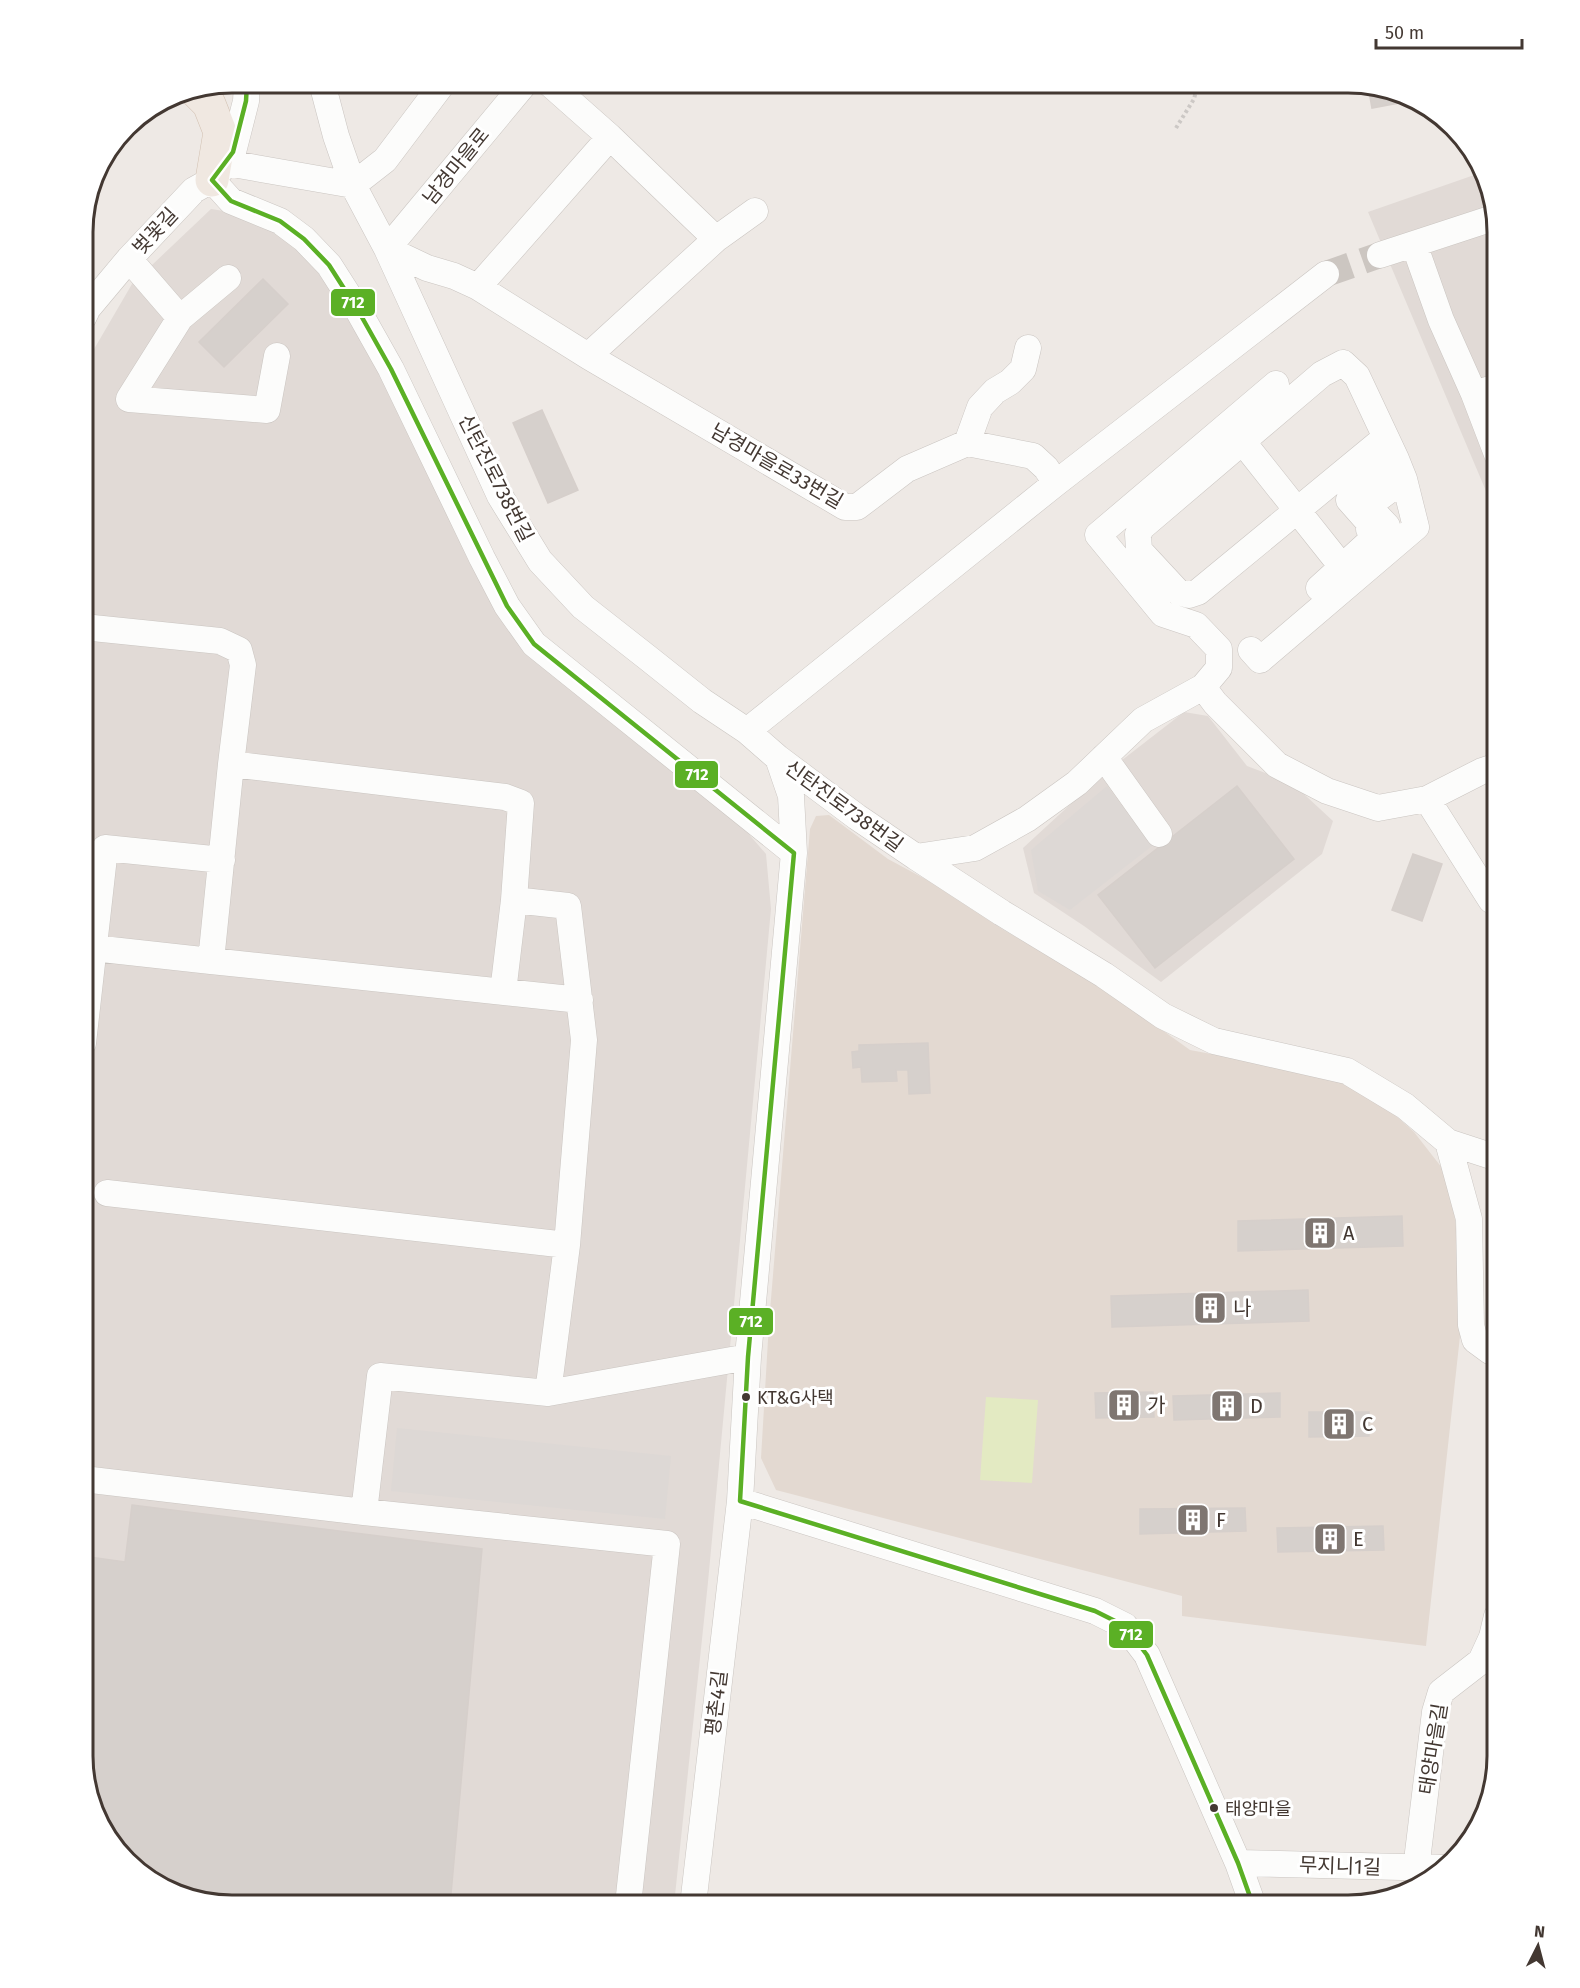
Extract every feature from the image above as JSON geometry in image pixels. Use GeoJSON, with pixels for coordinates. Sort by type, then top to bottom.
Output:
{"type":"FeatureCollection","features":[{"type":"Feature","properties":{"kind":"main road"},"geometry":{"type":"LineString","coordinates":[[202,97],[209,104],[220,132],[224,165]]}},
{"type":"Feature","properties":{"kind":"street"},"geometry":{"type":"LineString","coordinates":[[246,93],[246,101],[224,165],[231,201],[280,221],[304,239],[329,265],[391,369],[507,606],[534,644],[794,853]]}},
{"type":"Feature","properties":{"kind":"street","name":"신탄진로738번길"},"geometry":{"type":"LineString","coordinates":[[325,93],[336,136],[353,185],[387,249],[500,496],[540,561],[583,607],[702,700],[747,731],[778,758],[857,817],[916,857],[975,848],[1027,819],[1077,783],[1143,720],[1203,687]]}},
{"type":"Feature","properties":{"kind":"street"},"geometry":{"type":"LineString","coordinates":[[224,165],[353,185],[385,160],[435,93]]}},
{"type":"Feature","properties":{"kind":"street","name":"남경마을로"},"geometry":{"type":"LineString","coordinates":[[387,249],[517,93]]}},
{"type":"Feature","properties":{"kind":"street"},"geometry":{"type":"LineString","coordinates":[[560,93],[610,137],[716,239]]}},
{"type":"Feature","properties":{"kind":"street"},"geometry":{"type":"LineString","coordinates":[[478,287],[610,137]]}},
{"type":"Feature","properties":{"kind":"street","name":"벚꽃길"},"geometry":{"type":"LineString","coordinates":[[93,302],[129,259],[194,190],[224,165]]}},
{"type":"Feature","properties":{"kind":"street"},"geometry":{"type":"LineString","coordinates":[[387,249],[478,287],[588,356],[716,239],[755,210]]}},
{"type":"Feature","properties":{"kind":"street"},"geometry":{"type":"LineString","coordinates":[[1380,255],[1486,220]]}},
{"type":"Feature","properties":{"kind":"street"},"geometry":{"type":"LineString","coordinates":[[1414,244],[1441,320],[1486,391]]}},
{"type":"Feature","properties":{"kind":"street"},"geometry":{"type":"LineString","coordinates":[[129,259],[180,318]]}},
{"type":"Feature","properties":{"kind":"street"},"geometry":{"type":"LineString","coordinates":[[747,731],[1056,483],[1326,274]]}},
{"type":"Feature","properties":{"kind":"street"},"geometry":{"type":"LineString","coordinates":[[228,278],[180,318],[129,399],[267,410],[277,356]]}},
{"type":"Feature","properties":{"kind":"street"},"geometry":{"type":"LineString","coordinates":[[1028,348],[1023,369],[1010,382],[995,391],[981,407],[967,443],[1033,456],[1046,468],[1056,483]]}},
{"type":"Feature","properties":{"kind":"street","name":"남경마을로33번길"},"geometry":{"type":"LineString","coordinates":[[588,356],[845,507],[857,507],[906,469],[967,443]]}},
{"type":"Feature","properties":{"kind":"street"},"geometry":{"type":"LineString","coordinates":[[1251,650],[1260,660],[1416,527],[1395,458],[1357,376],[1342,363],[1322,374],[1142,527],[1138,534],[1139,550],[1178,592],[1189,595],[1206,586],[1298,510],[1395,458]]}},
{"type":"Feature","properties":{"kind":"street"},"geometry":{"type":"LineString","coordinates":[[1276,384],[1098,535],[1163,614],[1196,626],[1219,649],[1219,668],[1203,687],[1277,765],[1317,786],[1378,808],[1427,799],[1487,769]]}},
{"type":"Feature","properties":{"kind":"street"},"geometry":{"type":"LineString","coordinates":[[1242,441],[1339,562]]}},
{"type":"Feature","properties":{"kind":"street"},"geometry":{"type":"LineString","coordinates":[[1219,657],[1251,650],[1339,562],[1387,526],[1368,506],[1395,458]]}},
{"type":"Feature","properties":{"kind":"street"},"geometry":{"type":"LineString","coordinates":[[93,628],[220,641],[239,650],[243,665],[211,961]]}},
{"type":"Feature","properties":{"kind":"street"},"geometry":{"type":"LineString","coordinates":[[1104,757],[1159,834]]}},
{"type":"Feature","properties":{"kind":"street","name":"평촌4길"},"geometry":{"type":"LineString","coordinates":[[694,1895],[740,1501],[748,1357],[794,853],[791,796],[778,758]]}},
{"type":"Feature","properties":{"kind":"street"},"geometry":{"type":"LineString","coordinates":[[231,764],[505,797],[521,803],[514,900],[503,992]]}},
{"type":"Feature","properties":{"kind":"street"},"geometry":{"type":"LineString","coordinates":[[1427,799],[1487,894]]}},
{"type":"Feature","properties":{"kind":"street"},"geometry":{"type":"LineString","coordinates":[[222,860],[105,848],[93,948],[580,1000]]}},
{"type":"Feature","properties":{"kind":"street"},"geometry":{"type":"LineString","coordinates":[[916,857],[1002,914],[1104,975],[1163,1016],[1214,1041],[1347,1071],[1405,1106],[1448,1142],[1487,1155]]}},
{"type":"Feature","properties":{"kind":"street"},"geometry":{"type":"LineString","coordinates":[[514,900],[568,906],[585,1040],[567,1245],[548,1393]]}},
{"type":"Feature","properties":{"kind":"street"},"geometry":{"type":"LineString","coordinates":[[1448,1142],[1469,1219],[1471,1325],[1475,1340],[1487,1348]]}},
{"type":"Feature","properties":{"kind":"street"},"geometry":{"type":"LineString","coordinates":[[107,1193],[567,1245]]}},
{"type":"Feature","properties":{"kind":"street"},"geometry":{"type":"LineString","coordinates":[[364,1512],[380,1376],[548,1393],[748,1357]]}},
{"type":"Feature","properties":{"kind":"street"},"geometry":{"type":"LineString","coordinates":[[93,1480],[667,1544],[629,1895]]}},
{"type":"Feature","properties":{"kind":"street"},"geometry":{"type":"LineString","coordinates":[[740,1501],[1095,1611],[1125,1626],[1147,1655],[1238,1863],[1249,1895]]}},
{"type":"Feature","properties":{"kind":"street","name":"태양마을길"},"geometry":{"type":"LineString","coordinates":[[1416,1869],[1435,1712],[1442,1692],[1481,1662],[1487,1648]]}},
{"type":"Feature","properties":{"kind":"street","name":"무지니1길"},"geometry":{"type":"LineString","coordinates":[[1238,1863],[1429,1868]]}},
{"type":"Feature","properties":{"kind":"path"},"geometry":{"type":"LineString","coordinates":[[1176,128],[1196,93]]}},
{"type":"Feature","properties":{"kind":"shaded area"},"geometry":{"type":"Polygon","coordinates":[[[1474,175],[1486,214],[1487,232],[1487,493],[1368,212],[1474,175]]]}},
{"type":"Feature","properties":{"kind":"shaded area"},"geometry":{"type":"Polygon","coordinates":[[[211,209],[243,214],[303,242],[358,318],[540,665],[741,825],[766,854],[771,909],[708,1582],[675,1895],[214,1894],[179,1884],[163,1876],[134,1854],[116,1833],[107,1817],[98,1792],[93,1756],[93,351],[132,284],[211,209]]]}},
{"type":"Feature","properties":{"kind":"shaded area"},"geometry":{"type":"Polygon","coordinates":[[[1184,712],[1208,716],[1247,766],[1292,783],[1333,821],[1322,854],[1161,982],[1034,893],[1023,848],[1099,778],[1184,712]]]}},
{"type":"Feature","properties":{"kind":"shaded area"},"geometry":{"type":"Polygon","coordinates":[[[1107,786],[1152,846],[1070,910],[1038,891],[1031,850],[1107,786]]]}},
{"type":"Feature","properties":{"kind":"shaded area"},"geometry":{"type":"Polygon","coordinates":[[[829,815],[888,859],[927,880],[1002,929],[1101,986],[1190,1050],[1238,1059],[1319,1069],[1385,1106],[1414,1132],[1446,1173],[1454,1211],[1458,1247],[1460,1336],[1426,1646],[1182,1616],[1182,1596],[776,1490],[761,1458],[769,1323],[810,829],[816,816],[829,815]]]}},
{"type":"Feature","properties":{"kind":"shaded area"},"geometry":{"type":"Polygon","coordinates":[[[397,1428],[671,1456],[665,1519],[391,1491],[397,1428]]]}},
{"type":"Feature","properties":{"kind":"green space"},"geometry":{"type":"Polygon","coordinates":[[[986,1397],[1038,1400],[1032,1483],[980,1480],[986,1397]]]}},
{"type":"Feature","properties":{"kind":"building"},"geometry":{"type":"Polygon","coordinates":[[[1370,95],[1399,103],[1372,108],[1370,95]]]}},
{"type":"Feature","properties":{"kind":"building"},"geometry":{"type":"Polygon","coordinates":[[[263,279],[288,304],[224,367],[199,342],[263,279]]]}},
{"type":"Feature","properties":{"kind":"building"},"geometry":{"type":"Polygon","coordinates":[[[542,410],[578,490],[548,503],[513,423],[542,410]]]}},
{"type":"Feature","properties":{"kind":"building"},"geometry":{"type":"Polygon","coordinates":[[[1237,786],[1294,859],[1155,968],[1098,895],[1237,786]]]}},
{"type":"Feature","properties":{"kind":"building"},"geometry":{"type":"Polygon","coordinates":[[[1413,854],[1442,864],[1422,921],[1392,910],[1413,854]]]}},
{"type":"Feature","properties":{"kind":"building"},"geometry":{"type":"Polygon","coordinates":[[[928,1043],[930,1093],[909,1094],[908,1070],[896,1070],[897,1081],[862,1082],[861,1067],[853,1068],[852,1052],[859,1051],[859,1045],[928,1043]]]}},
{"type":"Feature","properties":{"kind":"building","name":"A"},"geometry":{"type":"Polygon","coordinates":[[[1402,1216],[1403,1246],[1238,1251],[1238,1221],[1402,1216]]]}},
{"type":"Feature","properties":{"kind":"building","name":"나"},"geometry":{"type":"Polygon","coordinates":[[[1308,1290],[1309,1321],[1112,1327],[1111,1296],[1308,1290]]]}},
{"type":"Feature","properties":{"kind":"building","name":"가"},"geometry":{"type":"Polygon","coordinates":[[[1153,1392],[1154,1417],[1096,1418],[1095,1393],[1153,1392]]]}},
{"type":"Feature","properties":{"kind":"building","name":"D"},"geometry":{"type":"Polygon","coordinates":[[[1280,1393],[1280,1417],[1174,1420],[1173,1396],[1280,1393]]]}},
{"type":"Feature","properties":{"kind":"building","name":"C"},"geometry":{"type":"Polygon","coordinates":[[[1309,1412],[1369,1412],[1369,1436],[1309,1437],[1309,1412]]]}},
{"type":"Feature","properties":{"kind":"building"},"geometry":{"type":"Polygon","coordinates":[[[132,1505],[482,1549],[451,1895],[214,1894],[179,1884],[163,1876],[128,1848],[107,1817],[98,1792],[93,1756],[93,1557],[125,1562],[132,1505]]]}},
{"type":"Feature","properties":{"kind":"building","name":"F"},"geometry":{"type":"Polygon","coordinates":[[[1245,1508],[1246,1531],[1140,1534],[1140,1509],[1245,1508]]]}},
{"type":"Feature","properties":{"kind":"building","name":"E"},"geometry":{"type":"Polygon","coordinates":[[[1383,1526],[1384,1550],[1278,1552],[1277,1528],[1383,1526]]]}},
{"type":"Feature","properties":{"kind":"tunnel"},"geometry":{"type":"LineString","coordinates":[[1326,274],[1380,255]]}},
{"type":"Feature","properties":{"kind":"transit line","name":"712"},"geometry":{"type":"LineString","coordinates":[[246,93],[233,152],[212,180],[231,201],[280,221],[304,239],[329,265],[391,369],[507,606],[534,644],[794,853],[748,1357],[740,1501],[1095,1611],[1125,1626],[1147,1655],[1238,1863],[1249,1895]]}},
{"type":"Feature","properties":{"kind":"place","name":"A"},"geometry":{"type":"Point","coordinates":[1320,1233]}},
{"type":"Feature","properties":{"kind":"place","name":"나"},"geometry":{"type":"Point","coordinates":[1210,1308]}},
{"type":"Feature","properties":{"kind":"place","name":"KT&G사택"},"geometry":{"type":"Point","coordinates":[746,1397]}},
{"type":"Feature","properties":{"kind":"place","name":"가"},"geometry":{"type":"Point","coordinates":[1124,1405]}},
{"type":"Feature","properties":{"kind":"place","name":"D"},"geometry":{"type":"Point","coordinates":[1227,1406]}},
{"type":"Feature","properties":{"kind":"place","name":"C"},"geometry":{"type":"Point","coordinates":[1339,1424]}},
{"type":"Feature","properties":{"kind":"place","name":"F"},"geometry":{"type":"Point","coordinates":[1193,1520]}},
{"type":"Feature","properties":{"kind":"place","name":"E"},"geometry":{"type":"Point","coordinates":[1330,1539]}},
{"type":"Feature","properties":{"kind":"place","name":"태양마을"},"geometry":{"type":"Point","coordinates":[1214,1808]}}]}
